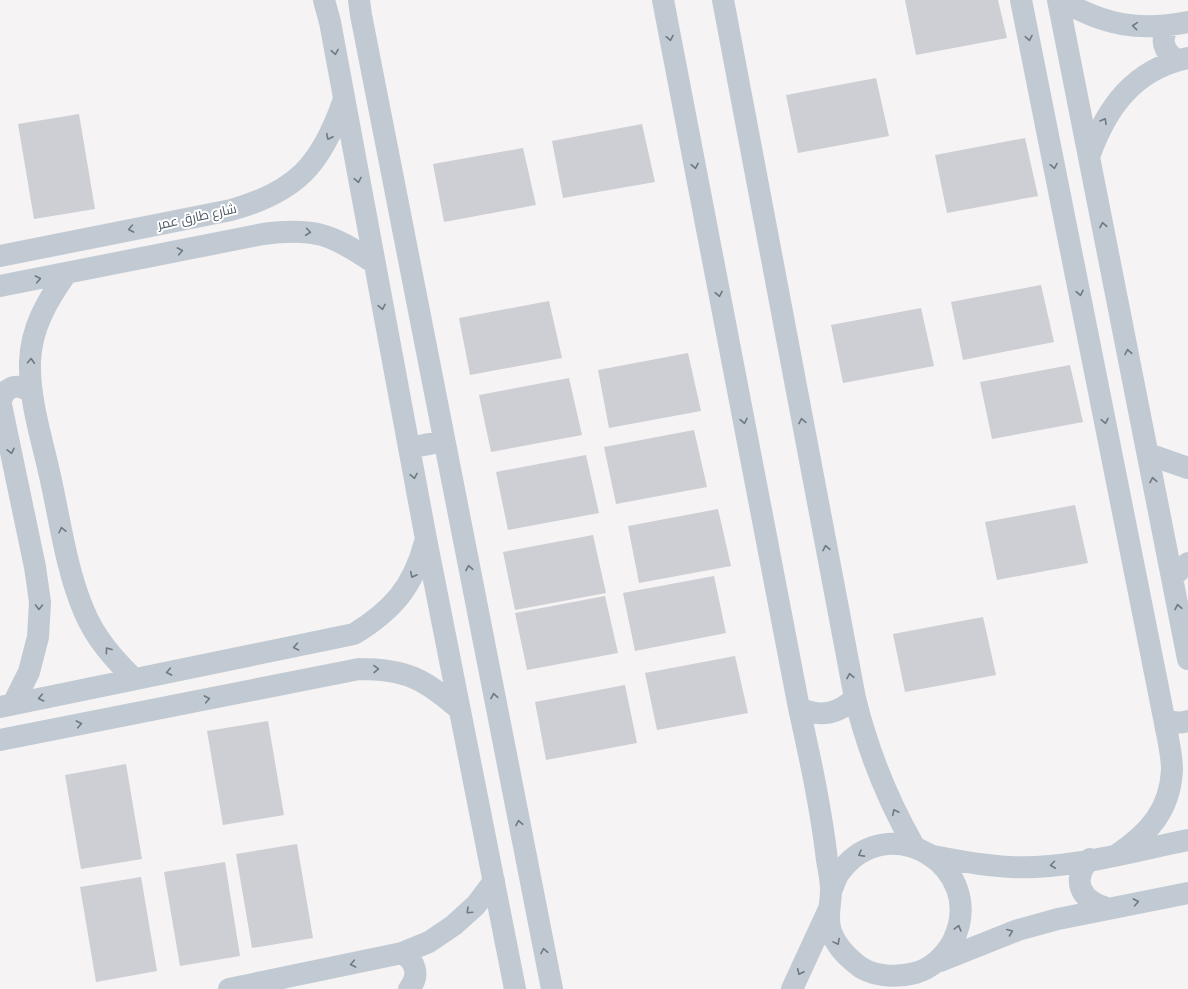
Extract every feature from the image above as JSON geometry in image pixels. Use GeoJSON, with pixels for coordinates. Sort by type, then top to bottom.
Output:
{"type":"FeatureCollection","features":[{"type":"Feature","properties":{"kind":"street"},"geometry":{"type":"LineString","coordinates":[[324,0],[330,22],[343,101],[426,539],[515,989]]}},
{"type":"Feature","properties":{"kind":"street"},"geometry":{"type":"LineString","coordinates":[[663,0],[799,708],[819,798],[831,932],[841,950],[856,965],[875,974],[896,977],[926,968],[1018,930],[1107,908],[1188,892]]}},
{"type":"Feature","properties":{"kind":"street"},"geometry":{"type":"LineString","coordinates":[[722,0],[854,698],[875,766],[896,813],[924,851],[948,870],[958,888],[962,909],[959,930],[950,948],[926,968],[895,989]]}},
{"type":"Feature","properties":{"kind":"street"},"geometry":{"type":"LineString","coordinates":[[1021,0],[1164,718],[1172,770],[1168,795],[1156,819],[1139,839],[1118,854]]}},
{"type":"Feature","properties":{"kind":"street"},"geometry":{"type":"LineString","coordinates":[[1058,0],[1148,454],[1180,570],[1188,659]]}},
{"type":"Feature","properties":{"kind":"street"},"geometry":{"type":"LineString","coordinates":[[1061,0],[1082,12],[1109,22],[1137,27],[1178,24]]}},
{"type":"Feature","properties":{"kind":"street"},"geometry":{"type":"LineString","coordinates":[[330,22],[335,12],[346,8],[360,8],[552,989]]}},
{"type":"Feature","properties":{"kind":"street"},"geometry":{"type":"LineString","coordinates":[[1178,24],[1165,32],[1164,45],[1170,56],[1183,59]]}},
{"type":"Feature","properties":{"kind":"street"},"geometry":{"type":"LineString","coordinates":[[1090,157],[1098,132],[1112,108],[1130,87],[1151,71],[1183,59]]}},
{"type":"Feature","properties":{"kind":"street","name":"شارع طارق عمر"},"geometry":{"type":"LineString","coordinates":[[0,256],[231,210],[256,203],[281,191],[303,174],[321,153],[334,128],[343,101]]}},
{"type":"Feature","properties":{"kind":"street"},"geometry":{"type":"LineString","coordinates":[[256,203],[262,206],[268,216],[267,229],[263,234]]}},
{"type":"Feature","properties":{"kind":"street"},"geometry":{"type":"LineString","coordinates":[[0,286],[263,234],[292,230],[322,234],[348,245],[374,263]]}},
{"type":"Feature","properties":{"kind":"street"},"geometry":{"type":"LineString","coordinates":[[66,274],[47,300],[35,330],[30,362],[32,394],[69,559],[84,611],[98,636],[114,659],[134,679]]}},
{"type":"Feature","properties":{"kind":"street"},"geometry":{"type":"LineString","coordinates":[[6,706],[29,672],[38,637],[40,602],[35,567],[0,400],[5,391],[14,386],[24,387],[32,394]]}},
{"type":"Feature","properties":{"kind":"street"},"geometry":{"type":"LineString","coordinates":[[409,448],[444,441]]}},
{"type":"Feature","properties":{"kind":"street"},"geometry":{"type":"LineString","coordinates":[[1148,454],[1188,468]]}},
{"type":"Feature","properties":{"kind":"street"},"geometry":{"type":"LineString","coordinates":[[6,706],[354,634],[375,621],[394,605],[408,585],[420,563],[426,539]]}},
{"type":"Feature","properties":{"kind":"street"},"geometry":{"type":"LineString","coordinates":[[35,567],[44,575],[54,578],[59,576],[67,569],[69,559]]}},
{"type":"Feature","properties":{"kind":"street"},"geometry":{"type":"LineString","coordinates":[[328,640],[336,641],[343,645],[347,653],[347,661],[344,668],[337,673]]}},
{"type":"Feature","properties":{"kind":"street"},"geometry":{"type":"LineString","coordinates":[[0,740],[359,669],[385,669],[413,677],[438,691],[460,710]]}},
{"type":"Feature","properties":{"kind":"street"},"geometry":{"type":"LineString","coordinates":[[799,708],[810,713],[823,714],[835,712],[846,706],[854,698]]}},
{"type":"Feature","properties":{"kind":"street"},"geometry":{"type":"LineString","coordinates":[[1164,718],[1170,722],[1178,723],[1188,721]]}},
{"type":"Feature","properties":{"kind":"street"},"geometry":{"type":"LineString","coordinates":[[792,989],[840,872],[854,857],[873,847],[894,844],[972,864],[1012,868],[1051,866],[1188,840]]}},
{"type":"Feature","properties":{"kind":"street"},"geometry":{"type":"LineString","coordinates":[[1090,859],[1081,873],[1079,880],[1081,889],[1090,902],[1107,908]]}},
{"type":"Feature","properties":{"kind":"street"},"geometry":{"type":"LineString","coordinates":[[229,989],[402,953],[429,942],[454,925],[476,905],[494,881]]}},
{"type":"Feature","properties":{"kind":"street"},"geometry":{"type":"LineString","coordinates":[[402,953],[408,957],[416,969],[413,984],[409,989]]}},
{"type":"Feature","properties":{"kind":"building"},"geometry":{"type":"Polygon","coordinates":[[[905,0],[998,0],[1007,38],[916,55],[905,0]]]}},
{"type":"Feature","properties":{"kind":"building"},"geometry":{"type":"Polygon","coordinates":[[[876,78],[889,136],[798,153],[786,95],[876,78]]]}},
{"type":"Feature","properties":{"kind":"building"},"geometry":{"type":"Polygon","coordinates":[[[79,114],[95,209],[34,219],[18,124],[79,114]]]}},
{"type":"Feature","properties":{"kind":"building"},"geometry":{"type":"Polygon","coordinates":[[[642,124],[655,182],[563,198],[552,141],[642,124]]]}},
{"type":"Feature","properties":{"kind":"building"},"geometry":{"type":"Polygon","coordinates":[[[1025,138],[1038,196],[947,213],[935,155],[1025,138]]]}},
{"type":"Feature","properties":{"kind":"building"},"geometry":{"type":"Polygon","coordinates":[[[523,148],[536,205],[444,222],[433,164],[523,148]]]}},
{"type":"Feature","properties":{"kind":"building"},"geometry":{"type":"Polygon","coordinates":[[[1041,285],[1054,342],[963,360],[951,302],[1041,285]]]}},
{"type":"Feature","properties":{"kind":"building"},"geometry":{"type":"Polygon","coordinates":[[[549,301],[562,358],[470,375],[459,318],[549,301]]]}},
{"type":"Feature","properties":{"kind":"building"},"geometry":{"type":"Polygon","coordinates":[[[921,308],[934,366],[843,383],[831,325],[921,308]]]}},
{"type":"Feature","properties":{"kind":"building"},"geometry":{"type":"Polygon","coordinates":[[[688,353],[701,411],[609,428],[598,370],[688,353]]]}},
{"type":"Feature","properties":{"kind":"building"},"geometry":{"type":"Polygon","coordinates":[[[1070,365],[1083,422],[992,439],[980,382],[1070,365]]]}},
{"type":"Feature","properties":{"kind":"building"},"geometry":{"type":"Polygon","coordinates":[[[569,378],[582,435],[491,452],[479,395],[569,378]]]}},
{"type":"Feature","properties":{"kind":"building"},"geometry":{"type":"Polygon","coordinates":[[[694,430],[707,487],[616,504],[604,447],[694,430]]]}},
{"type":"Feature","properties":{"kind":"building"},"geometry":{"type":"Polygon","coordinates":[[[586,455],[599,513],[508,530],[496,472],[586,455]]]}},
{"type":"Feature","properties":{"kind":"building"},"geometry":{"type":"Polygon","coordinates":[[[1075,505],[1088,563],[997,580],[985,522],[1075,505]]]}},
{"type":"Feature","properties":{"kind":"building"},"geometry":{"type":"Polygon","coordinates":[[[718,509],[731,566],[639,583],[628,526],[718,509]]]}},
{"type":"Feature","properties":{"kind":"building"},"geometry":{"type":"Polygon","coordinates":[[[593,535],[606,593],[515,610],[503,552],[593,535]]]}},
{"type":"Feature","properties":{"kind":"building"},"geometry":{"type":"Polygon","coordinates":[[[714,576],[726,633],[635,651],[623,593],[714,576]]]}},
{"type":"Feature","properties":{"kind":"building"},"geometry":{"type":"Polygon","coordinates":[[[605,596],[618,653],[527,670],[515,613],[605,596]]]}},
{"type":"Feature","properties":{"kind":"building"},"geometry":{"type":"Polygon","coordinates":[[[983,617],[996,675],[905,692],[893,634],[983,617]]]}},
{"type":"Feature","properties":{"kind":"building"},"geometry":{"type":"Polygon","coordinates":[[[735,656],[748,713],[657,730],[645,673],[735,656]]]}},
{"type":"Feature","properties":{"kind":"building"},"geometry":{"type":"Polygon","coordinates":[[[625,685],[637,743],[546,760],[535,702],[625,685]]]}},
{"type":"Feature","properties":{"kind":"building"},"geometry":{"type":"Polygon","coordinates":[[[268,721],[284,815],[223,825],[207,731],[268,721]]]}},
{"type":"Feature","properties":{"kind":"building"},"geometry":{"type":"Polygon","coordinates":[[[126,764],[142,859],[81,869],[65,775],[126,764]]]}},
{"type":"Feature","properties":{"kind":"building"},"geometry":{"type":"Polygon","coordinates":[[[297,844],[313,938],[252,948],[236,854],[297,844]]]}},
{"type":"Feature","properties":{"kind":"building"},"geometry":{"type":"Polygon","coordinates":[[[225,862],[240,956],[180,966],[164,872],[225,862]]]}},
{"type":"Feature","properties":{"kind":"building"},"geometry":{"type":"Polygon","coordinates":[[[141,877],[157,971],[96,982],[80,887],[141,877]]]}}]}
